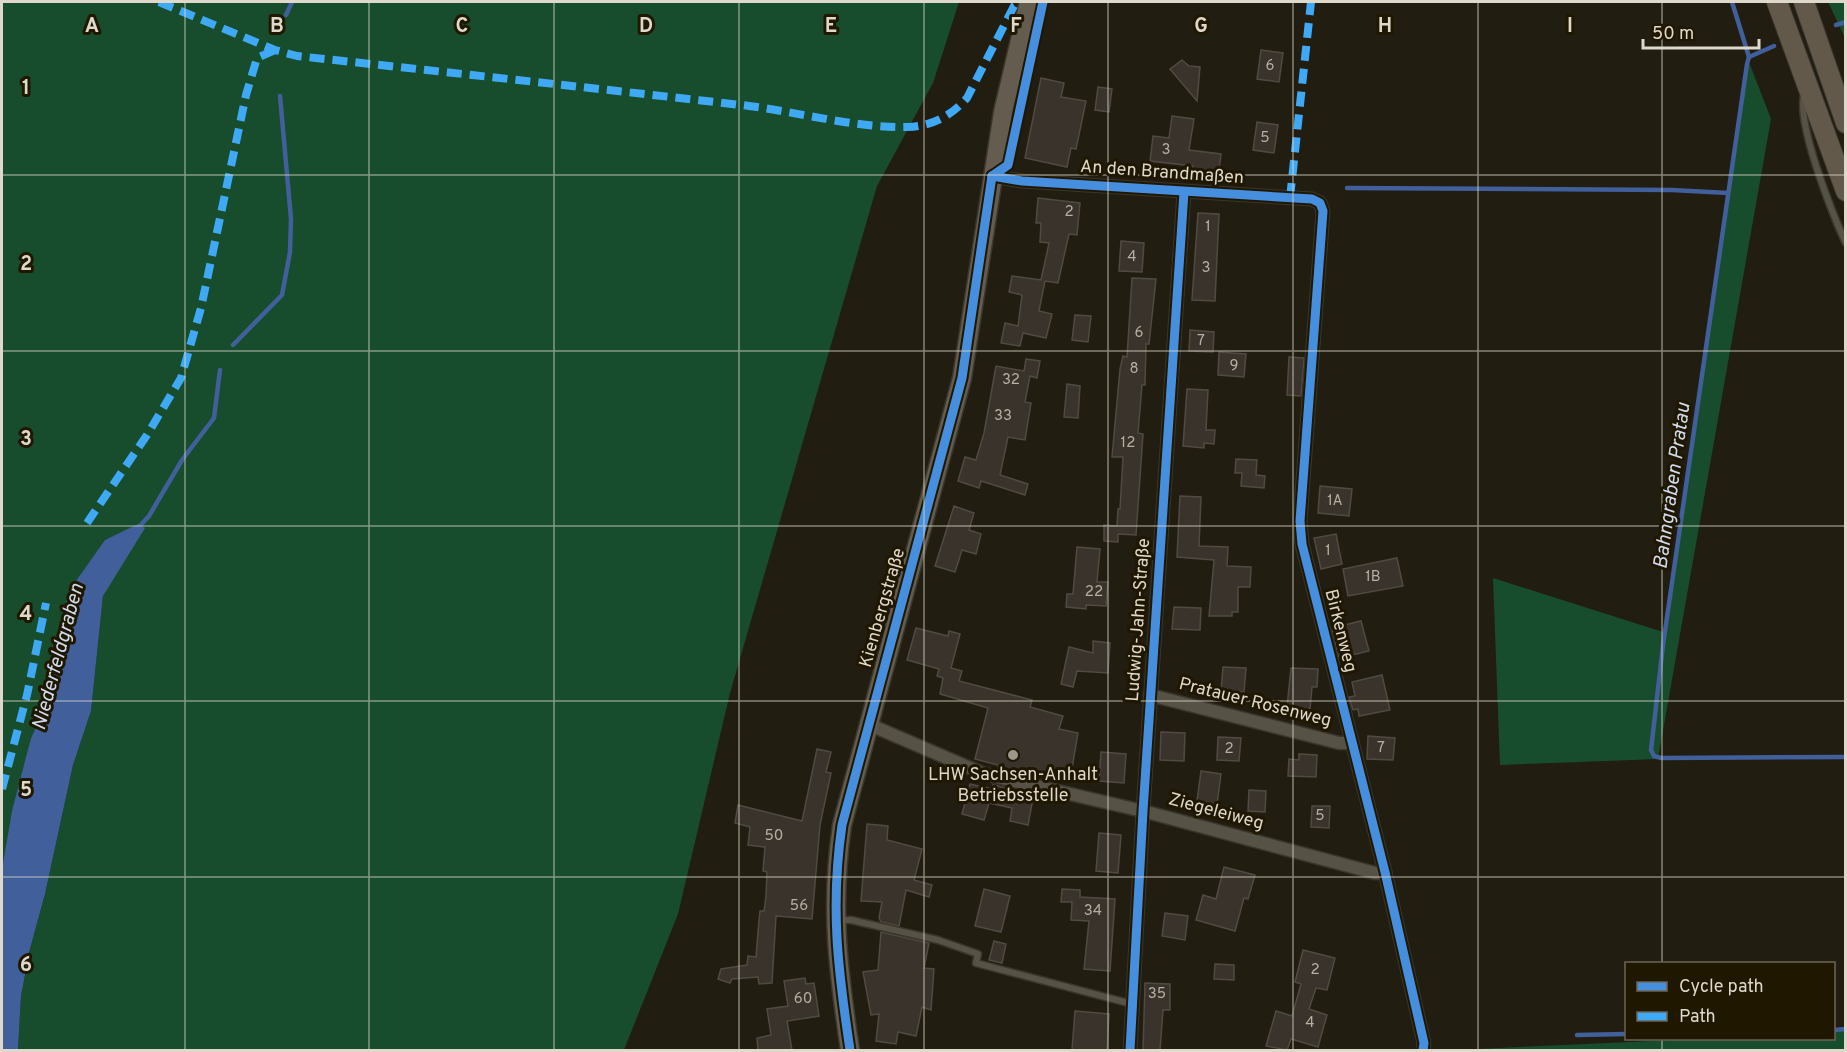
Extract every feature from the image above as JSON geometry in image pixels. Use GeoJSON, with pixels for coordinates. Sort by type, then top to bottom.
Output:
{"type":"FeatureCollection","features":[{"type":"Feature","properties":{"kind":"main road","name":"Kienbergstraße"},"geometry":{"type":"LineString","coordinates":[[850,1050],[837,957],[835,920],[837,858],[842,825],[960,387],[1009,83],[1029,2]]}},
{"type":"Feature","properties":{"kind":"main road"},"geometry":{"type":"LineString","coordinates":[[1777,2],[1845,191]]}},
{"type":"Feature","properties":{"kind":"main road"},"geometry":{"type":"LineString","coordinates":[[1804,2],[1835,82],[1845,123]]}},
{"type":"Feature","properties":{"kind":"street","name":"An den Brandmaßen"},"geometry":{"type":"LineString","coordinates":[[993,176],[1184,192],[1312,199],[1320,203],[1323,211]]}},
{"type":"Feature","properties":{"kind":"street","name":"Ludwig-Jahn-Straße"},"geometry":{"type":"LineString","coordinates":[[1130,1050],[1150,695],[1184,192]]}},
{"type":"Feature","properties":{"kind":"street","name":"Birkenweg"},"geometry":{"type":"LineString","coordinates":[[1323,211],[1300,521],[1302,544],[1385,872],[1424,1043],[1423,1050]]}},
{"type":"Feature","properties":{"kind":"street","name":"Pratauer Rosenweg"},"geometry":{"type":"LineString","coordinates":[[1150,695],[1339,743],[1352,743]]}},
{"type":"Feature","properties":{"kind":"street","name":"Ziegeleiweg"},"geometry":{"type":"LineString","coordinates":[[868,724],[984,774],[1143,811],[1375,873],[1385,872]]}},
{"type":"Feature","properties":{"kind":"lane"},"geometry":{"type":"LineString","coordinates":[[1808,87],[1802,100],[1807,137],[1845,243]]}},
{"type":"Feature","properties":{"kind":"lane"},"geometry":{"type":"LineString","coordinates":[[835,920],[851,920],[938,940],[978,954],[976,963],[1133,1004]]}},
{"type":"Feature","properties":{"kind":"green space"},"geometry":{"type":"Polygon","coordinates":[[[2,2],[959,2],[933,83],[877,186],[730,693],[678,914],[624,1050],[18,1050],[21,996],[30,949],[45,894],[73,765],[91,711],[103,596],[141,524],[105,540],[55,649],[44,710],[31,738],[2,869],[2,2]]]}},
{"type":"Feature","properties":{"kind":"green space"},"geometry":{"type":"Polygon","coordinates":[[[1828,2],[1845,2],[1845,38],[1828,2]]]}},
{"type":"Feature","properties":{"kind":"green space"},"geometry":{"type":"Polygon","coordinates":[[[1749,62],[1771,119],[1658,759],[1500,765],[1493,578],[1663,632],[1749,62]]]}},
{"type":"Feature","properties":{"kind":"green space"},"geometry":{"type":"Polygon","coordinates":[[[1845,1029],[1845,1050],[1453,1050],[1675,1040],[1835,1040],[1835,1030],[1845,1029]]]}},
{"type":"Feature","properties":{"kind":"water"},"geometry":{"type":"Polygon","coordinates":[[[138,524],[145,528],[103,596],[91,711],[73,765],[45,894],[30,949],[21,996],[18,1050],[2,1050],[2,869],[12,811],[31,738],[44,710],[69,591],[105,540],[138,524]]]}},
{"type":"Feature","properties":{"kind":"building"},"geometry":{"type":"Polygon","coordinates":[[[1261,50],[1283,53],[1279,82],[1257,79],[1261,50]]]}},
{"type":"Feature","properties":{"kind":"building"},"geometry":{"type":"Polygon","coordinates":[[[1182,60],[1189,66],[1200,67],[1197,101],[1170,69],[1182,60]]]}},
{"type":"Feature","properties":{"kind":"building"},"geometry":{"type":"Polygon","coordinates":[[[1041,78],[1064,83],[1061,97],[1086,101],[1076,149],[1071,148],[1067,167],[1025,158],[1041,78]]]}},
{"type":"Feature","properties":{"kind":"building"},"geometry":{"type":"Polygon","coordinates":[[[1098,87],[1112,89],[1109,112],[1095,110],[1098,87]]]}},
{"type":"Feature","properties":{"kind":"building"},"geometry":{"type":"Polygon","coordinates":[[[1172,116],[1194,119],[1189,150],[1221,154],[1218,178],[1192,175],[1193,166],[1150,161],[1153,136],[1169,138],[1172,116]]]}},
{"type":"Feature","properties":{"kind":"building"},"geometry":{"type":"Polygon","coordinates":[[[1257,122],[1278,125],[1274,153],[1253,150],[1257,122]]]}},
{"type":"Feature","properties":{"kind":"building"},"geometry":{"type":"Polygon","coordinates":[[[1038,198],[1080,203],[1077,235],[1069,234],[1058,283],[1045,281],[1039,311],[1052,314],[1046,338],[1023,333],[1020,346],[1001,343],[1005,323],[1018,326],[1022,295],[1009,292],[1012,276],[1041,280],[1049,243],[1040,242],[1041,223],[1036,223],[1038,198]]]}},
{"type":"Feature","properties":{"kind":"building"},"geometry":{"type":"Polygon","coordinates":[[[1198,213],[1219,214],[1215,301],[1192,300],[1198,213]]]}},
{"type":"Feature","properties":{"kind":"building"},"geometry":{"type":"Polygon","coordinates":[[[1121,241],[1144,243],[1142,272],[1119,271],[1121,241]]]}},
{"type":"Feature","properties":{"kind":"building"},"geometry":{"type":"Polygon","coordinates":[[[1132,278],[1156,279],[1149,344],[1146,344],[1145,385],[1142,385],[1138,433],[1143,434],[1136,535],[1118,534],[1118,542],[1104,541],[1104,525],[1117,526],[1118,509],[1120,509],[1123,457],[1112,457],[1120,369],[1123,356],[1127,357],[1132,278]]]}},
{"type":"Feature","properties":{"kind":"building"},"geometry":{"type":"Polygon","coordinates":[[[1075,315],[1091,316],[1088,342],[1072,340],[1075,315]]]}},
{"type":"Feature","properties":{"kind":"building"},"geometry":{"type":"Polygon","coordinates":[[[1190,330],[1214,332],[1213,352],[1189,351],[1190,330]]]}},
{"type":"Feature","properties":{"kind":"building"},"geometry":{"type":"Polygon","coordinates":[[[1219,352],[1246,354],[1244,377],[1218,375],[1219,352]]]}},
{"type":"Feature","properties":{"kind":"building"},"geometry":{"type":"Polygon","coordinates":[[[1289,357],[1304,358],[1301,396],[1287,395],[1289,357]]]}},
{"type":"Feature","properties":{"kind":"building"},"geometry":{"type":"Polygon","coordinates":[[[1026,359],[1040,361],[1037,378],[1030,376],[1025,402],[1031,403],[1025,440],[1008,437],[1000,475],[1028,484],[1025,495],[981,481],[979,488],[958,481],[965,457],[976,460],[984,433],[996,366],[1024,371],[1026,359]]]}},
{"type":"Feature","properties":{"kind":"building"},"geometry":{"type":"Polygon","coordinates":[[[1067,384],[1080,386],[1078,418],[1064,417],[1067,384]]]}},
{"type":"Feature","properties":{"kind":"building"},"geometry":{"type":"Polygon","coordinates":[[[1187,389],[1208,390],[1206,430],[1215,430],[1214,444],[1204,443],[1204,448],[1183,446],[1187,389]]]}},
{"type":"Feature","properties":{"kind":"building"},"geometry":{"type":"Polygon","coordinates":[[[1236,459],[1257,460],[1256,475],[1265,476],[1264,488],[1241,486],[1242,473],[1235,473],[1236,459]]]}},
{"type":"Feature","properties":{"kind":"building"},"geometry":{"type":"Polygon","coordinates":[[[1320,486],[1352,489],[1349,516],[1318,513],[1320,486]]]}},
{"type":"Feature","properties":{"kind":"building"},"geometry":{"type":"Polygon","coordinates":[[[1180,496],[1201,497],[1199,546],[1228,547],[1227,566],[1251,567],[1250,587],[1238,587],[1238,612],[1232,612],[1232,616],[1209,616],[1214,560],[1177,557],[1180,496]]]}},
{"type":"Feature","properties":{"kind":"building"},"geometry":{"type":"Polygon","coordinates":[[[954,506],[974,513],[969,530],[981,534],[976,554],[962,550],[955,572],[935,566],[954,506]]]}},
{"type":"Feature","properties":{"kind":"building"},"geometry":{"type":"Polygon","coordinates":[[[1336,534],[1342,564],[1321,569],[1314,538],[1336,534]]]}},
{"type":"Feature","properties":{"kind":"building"},"geometry":{"type":"Polygon","coordinates":[[[1077,547],[1100,549],[1097,582],[1108,582],[1106,606],[1086,605],[1086,609],[1066,607],[1067,594],[1073,594],[1077,547]]]}},
{"type":"Feature","properties":{"kind":"building"},"geometry":{"type":"Polygon","coordinates":[[[1397,558],[1403,586],[1348,596],[1343,569],[1397,558]]]}},
{"type":"Feature","properties":{"kind":"building"},"geometry":{"type":"Polygon","coordinates":[[[1174,607],[1201,608],[1200,630],[1172,629],[1174,607]]]}},
{"type":"Feature","properties":{"kind":"building"},"geometry":{"type":"Polygon","coordinates":[[[1361,621],[1369,651],[1339,658],[1332,628],[1361,621]]]}},
{"type":"Feature","properties":{"kind":"building"},"geometry":{"type":"Polygon","coordinates":[[[916,628],[948,636],[949,631],[960,634],[951,668],[962,671],[959,681],[1032,700],[1030,707],[1063,716],[1059,729],[1078,733],[1070,780],[1011,768],[1011,772],[997,769],[998,765],[975,759],[988,708],[940,694],[943,678],[937,676],[939,669],[907,660],[916,628]]]}},
{"type":"Feature","properties":{"kind":"building"},"geometry":{"type":"Polygon","coordinates":[[[1093,641],[1110,643],[1108,673],[1077,671],[1073,687],[1061,684],[1069,647],[1093,653],[1093,641]]]}},
{"type":"Feature","properties":{"kind":"building"},"geometry":{"type":"Polygon","coordinates":[[[1223,667],[1246,668],[1244,692],[1221,691],[1223,667]]]}},
{"type":"Feature","properties":{"kind":"building"},"geometry":{"type":"Polygon","coordinates":[[[1291,668],[1318,669],[1317,687],[1312,687],[1310,709],[1287,707],[1291,668]]]}},
{"type":"Feature","properties":{"kind":"building"},"geometry":{"type":"Polygon","coordinates":[[[1382,675],[1390,710],[1359,716],[1358,709],[1353,710],[1349,697],[1355,696],[1352,682],[1382,675]]]}},
{"type":"Feature","properties":{"kind":"building"},"geometry":{"type":"Polygon","coordinates":[[[1161,732],[1185,733],[1184,761],[1160,760],[1161,732]]]}},
{"type":"Feature","properties":{"kind":"building"},"geometry":{"type":"Polygon","coordinates":[[[1368,736],[1395,738],[1393,760],[1367,759],[1368,736]]]}},
{"type":"Feature","properties":{"kind":"building"},"geometry":{"type":"Polygon","coordinates":[[[1218,737],[1241,738],[1239,761],[1217,760],[1218,737]]]}},
{"type":"Feature","properties":{"kind":"building"},"geometry":{"type":"Polygon","coordinates":[[[817,749],[831,752],[826,772],[831,773],[820,825],[812,919],[776,916],[772,983],[759,984],[758,977],[732,979],[730,983],[718,979],[721,969],[747,965],[748,956],[756,957],[760,911],[764,911],[766,896],[767,872],[763,871],[765,847],[748,845],[750,827],[735,823],[738,805],[802,821],[817,749]]]}},
{"type":"Feature","properties":{"kind":"building"},"geometry":{"type":"Polygon","coordinates":[[[1101,752],[1126,754],[1124,783],[1099,781],[1101,752]]]}},
{"type":"Feature","properties":{"kind":"building"},"geometry":{"type":"Polygon","coordinates":[[[1299,754],[1317,755],[1316,777],[1288,776],[1289,759],[1299,760],[1299,754]]]}},
{"type":"Feature","properties":{"kind":"building"},"geometry":{"type":"Polygon","coordinates":[[[1201,771],[1221,774],[1217,804],[1197,801],[1201,771]]]}},
{"type":"Feature","properties":{"kind":"building"},"geometry":{"type":"Polygon","coordinates":[[[970,784],[992,789],[993,785],[1007,788],[1006,793],[1033,798],[1028,825],[1010,821],[1012,808],[989,803],[984,820],[962,814],[970,784]]]}},
{"type":"Feature","properties":{"kind":"building"},"geometry":{"type":"Polygon","coordinates":[[[1249,790],[1266,791],[1265,812],[1248,811],[1249,790]]]}},
{"type":"Feature","properties":{"kind":"building"},"geometry":{"type":"Polygon","coordinates":[[[1312,806],[1330,806],[1329,828],[1311,827],[1312,806]]]}},
{"type":"Feature","properties":{"kind":"building"},"geometry":{"type":"Polygon","coordinates":[[[867,824],[888,826],[887,840],[922,849],[914,880],[932,885],[929,897],[906,890],[899,926],[881,922],[879,918],[882,902],[861,901],[867,824]]]}},
{"type":"Feature","properties":{"kind":"building"},"geometry":{"type":"Polygon","coordinates":[[[1099,833],[1121,835],[1118,873],[1096,871],[1099,833]]]}},
{"type":"Feature","properties":{"kind":"building"},"geometry":{"type":"Polygon","coordinates":[[[1224,867],[1255,875],[1248,899],[1244,898],[1235,931],[1196,920],[1203,895],[1216,899],[1224,867]]]}},
{"type":"Feature","properties":{"kind":"building"},"geometry":{"type":"Polygon","coordinates":[[[984,889],[1010,896],[1001,932],[975,926],[984,889]]]}},
{"type":"Feature","properties":{"kind":"building"},"geometry":{"type":"Polygon","coordinates":[[[1062,889],[1080,890],[1080,897],[1115,899],[1110,971],[1084,969],[1089,921],[1071,920],[1072,902],[1061,902],[1062,889]]]}},
{"type":"Feature","properties":{"kind":"building"},"geometry":{"type":"Polygon","coordinates":[[[1165,913],[1188,916],[1185,940],[1162,936],[1165,913]]]}},
{"type":"Feature","properties":{"kind":"building"},"geometry":{"type":"Polygon","coordinates":[[[881,932],[929,943],[924,968],[934,969],[931,1010],[922,1007],[916,1036],[898,1032],[896,1044],[876,1041],[879,1014],[871,1015],[863,972],[878,970],[881,932]]]}},
{"type":"Feature","properties":{"kind":"building"},"geometry":{"type":"Polygon","coordinates":[[[994,941],[1006,944],[1002,963],[989,960],[994,941]]]}},
{"type":"Feature","properties":{"kind":"building"},"geometry":{"type":"Polygon","coordinates":[[[1303,950],[1335,958],[1327,990],[1316,988],[1309,1009],[1327,1015],[1318,1047],[1291,1039],[1287,1050],[1266,1046],[1276,1011],[1292,1016],[1301,984],[1295,982],[1303,950]]]}},
{"type":"Feature","properties":{"kind":"building"},"geometry":{"type":"Polygon","coordinates":[[[1215,964],[1234,965],[1234,980],[1214,979],[1215,964]]]}},
{"type":"Feature","properties":{"kind":"building"},"geometry":{"type":"Polygon","coordinates":[[[805,978],[806,984],[814,983],[819,1016],[787,1021],[792,1050],[758,1050],[757,1038],[771,1035],[767,1009],[788,1006],[784,981],[805,978]]]}},
{"type":"Feature","properties":{"kind":"building"},"geometry":{"type":"Polygon","coordinates":[[[1145,983],[1170,984],[1170,1010],[1163,1010],[1160,1050],[1143,1050],[1145,983]]]}},
{"type":"Feature","properties":{"kind":"building"},"geometry":{"type":"Polygon","coordinates":[[[1075,1011],[1109,1014],[1107,1050],[1072,1050],[1075,1011]]]}},
{"type":"Feature","properties":{"kind":"waterway","name":"Niederfeldgraben"},"geometry":{"type":"LineString","coordinates":[[286,15],[292,2]]}},
{"type":"Feature","properties":{"kind":"waterway"},"geometry":{"type":"LineString","coordinates":[[1732,2],[1749,57]]}},
{"type":"Feature","properties":{"kind":"waterway","name":"Bahngraben Pratau"},"geometry":{"type":"LineString","coordinates":[[1836,25],[1846,22]]}},
{"type":"Feature","properties":{"kind":"waterway","name":"Bahngraben Pratau"},"geometry":{"type":"LineString","coordinates":[[1774,46],[1749,57],[1747,64],[1663,645],[1651,750],[1654,756],[1661,758],[1846,757]]}},
{"type":"Feature","properties":{"kind":"waterway","name":"Niederfeldgraben"},"geometry":{"type":"LineString","coordinates":[[233,345],[282,295],[290,252],[291,219],[280,96]]}},
{"type":"Feature","properties":{"kind":"waterway"},"geometry":{"type":"LineString","coordinates":[[1347,188],[1672,190],[1728,193]]}},
{"type":"Feature","properties":{"kind":"waterway","name":"Niederfeldgraben"},"geometry":{"type":"LineString","coordinates":[[137,529],[149,516],[182,460],[214,418],[220,370]]}},
{"type":"Feature","properties":{"kind":"waterway"},"geometry":{"type":"LineString","coordinates":[[1835,1030],[1846,1029]]}},
{"type":"Feature","properties":{"kind":"waterway"},"geometry":{"type":"LineString","coordinates":[[1577,1035],[1625,1034]]}},
{"type":"Feature","properties":{"kind":"marked path"},"geometry":{"type":"LineString","coordinates":[[159,2],[275,50],[297,56],[741,105],[887,127],[925,125],[941,119],[967,98],[1014,6],[1021,2]]}},
{"type":"Feature","properties":{"kind":"marked path"},"geometry":{"type":"LineString","coordinates":[[1290,198],[1311,2]]}},
{"type":"Feature","properties":{"kind":"marked path"},"geometry":{"type":"LineString","coordinates":[[87,523],[147,435],[181,378],[201,308],[246,95],[257,58],[275,50]]}},
{"type":"Feature","properties":{"kind":"marked path"},"geometry":{"type":"LineString","coordinates":[[2,789],[27,695],[46,603]]}},
{"type":"Feature","properties":{"kind":"cycle path"},"geometry":{"type":"LineString","coordinates":[[992,176],[1008,165],[1043,2]]}},
{"type":"Feature","properties":{"kind":"cycle path"},"geometry":{"type":"LineString","coordinates":[[992,176],[1022,181],[1312,199],[1320,203],[1323,211],[1300,521],[1302,544],[1385,872],[1424,1043],[1423,1050]]}},
{"type":"Feature","properties":{"kind":"cycle path"},"geometry":{"type":"LineString","coordinates":[[850,1050],[839,965],[836,911],[838,855],[842,825],[962,378],[992,176]]}},
{"type":"Feature","properties":{"kind":"cycle path"},"geometry":{"type":"LineString","coordinates":[[1130,1050],[1143,811],[1184,192]]}},
{"type":"Feature","properties":{"kind":"place","name":"LHW Sachsen-Anhalt Betriebsstelle"},"geometry":{"type":"Point","coordinates":[1013,755]}}]}
